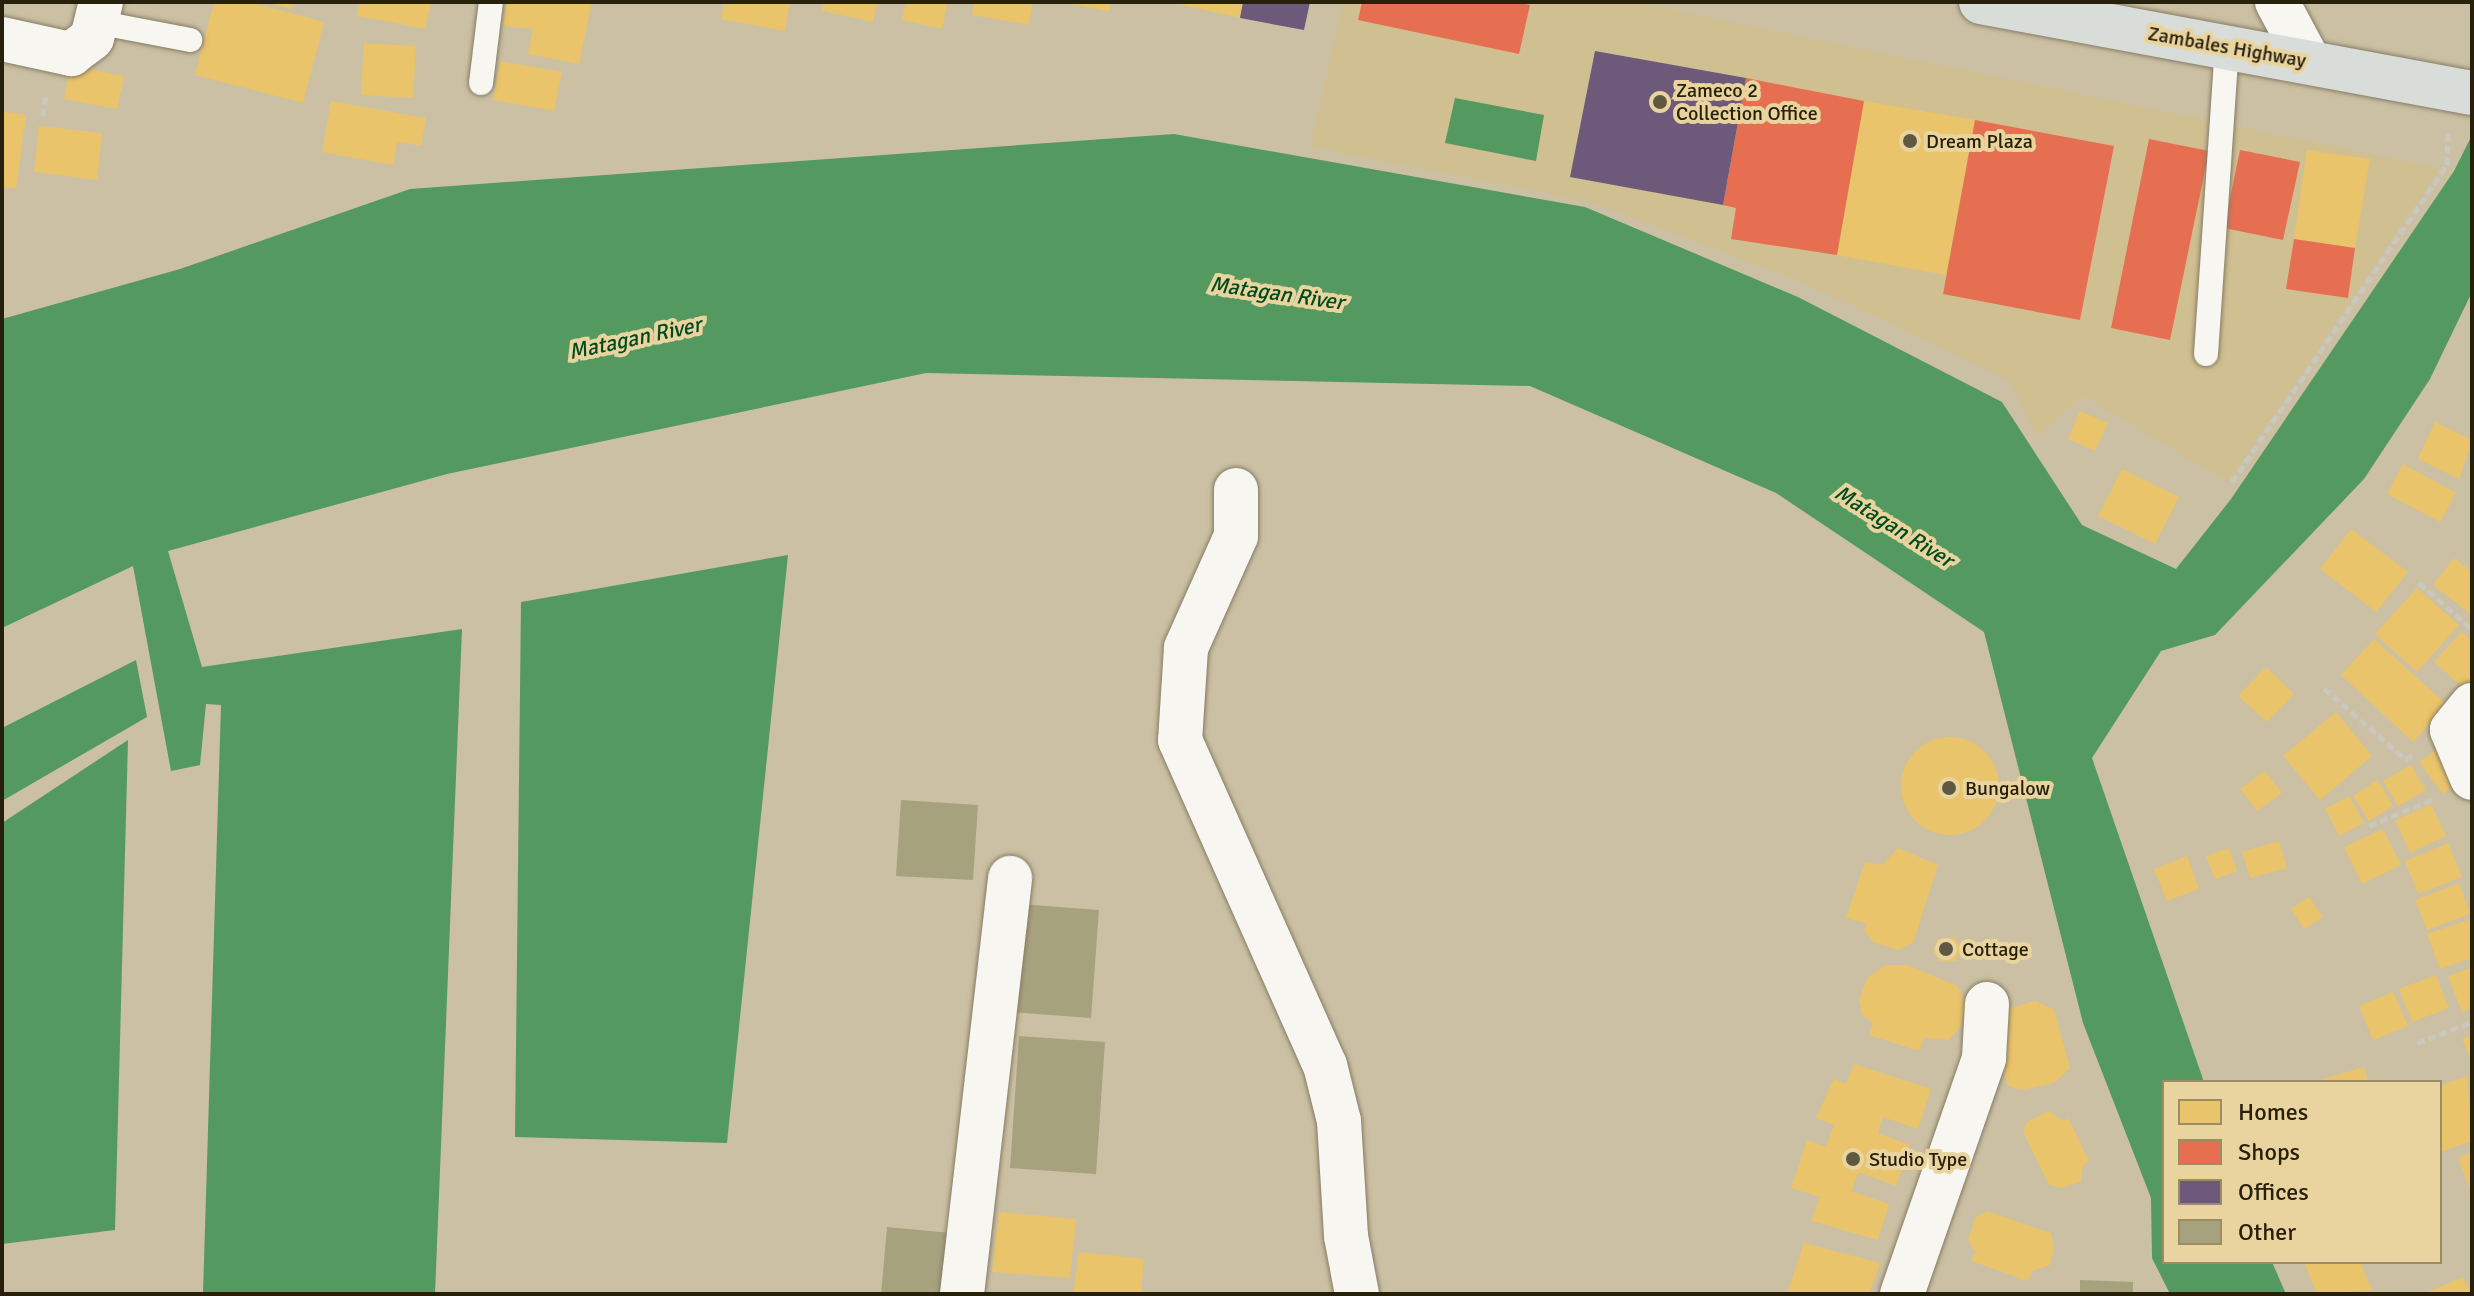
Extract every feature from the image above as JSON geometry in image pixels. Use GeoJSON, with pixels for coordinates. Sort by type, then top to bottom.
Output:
{"type":"FeatureCollection","features":[{"type":"Feature","properties":{"kind":"main road","name":"Zambales Highway"},"geometry":{"type":"LineString","coordinates":[[1981,2],[2460,91]]}},
{"type":"Feature","properties":{"kind":"street"},"geometry":{"type":"LineString","coordinates":[[2277,2],[2309,62]]}},
{"type":"Feature","properties":{"kind":"street"},"geometry":{"type":"LineString","coordinates":[[2,39],[90,26]]}},
{"type":"Feature","properties":{"kind":"street"},"geometry":{"type":"LineString","coordinates":[[1236,490],[1236,536],[1186,648],[1180,740],[1325,1065],[1339,1121],[1346,1236],[1357,1294]]}},
{"type":"Feature","properties":{"kind":"street"},"geometry":{"type":"LineString","coordinates":[[962,1294],[1010,878]]}},
{"type":"Feature","properties":{"kind":"street"},"geometry":{"type":"LineString","coordinates":[[1902,1294],[1984,1058],[1987,1004]]}},
{"type":"Feature","properties":{"kind":"lane"},"geometry":{"type":"LineString","coordinates":[[481,83],[491,2]]}},
{"type":"Feature","properties":{"kind":"lane"},"geometry":{"type":"LineString","coordinates":[[90,26],[190,40]]}},
{"type":"Feature","properties":{"kind":"lane"},"geometry":{"type":"LineString","coordinates":[[2206,354],[2227,47]]}},
{"type":"Feature","properties":{"kind":"path"},"geometry":{"type":"LineString","coordinates":[[2232,482],[2447,165],[2460,91]]}},
{"type":"Feature","properties":{"kind":"path"},"geometry":{"type":"LineString","coordinates":[[2419,583],[2472,629]]}},
{"type":"Feature","properties":{"kind":"path"},"geometry":{"type":"LineString","coordinates":[[2324,688],[2405,759],[2461,754]]}},
{"type":"Feature","properties":{"kind":"path"},"geometry":{"type":"LineString","coordinates":[[2369,826],[2461,754]]}},
{"type":"Feature","properties":{"kind":"path"},"geometry":{"type":"LineString","coordinates":[[2417,1043],[2472,1022]]}},
{"type":"Feature","properties":{"kind":"shaded area"},"geometry":{"type":"Polygon","coordinates":[[[1343,2],[1635,2],[2440,168],[2228,482],[2083,396],[2037,436],[2010,381],[1804,283],[1588,201],[1310,147],[1343,2]]]}},
{"type":"Feature","properties":{"kind":"water"},"geometry":{"type":"Polygon","coordinates":[[[1455,98],[1544,115],[1536,161],[1445,143],[1455,98]]]}},
{"type":"Feature","properties":{"kind":"water","name":"Matagan River"},"geometry":{"type":"Polygon","coordinates":[[[1174,134],[1585,207],[1798,297],[2002,402],[2082,525],[2176,569],[2231,499],[2454,171],[2472,135],[2472,292],[2430,379],[2364,479],[2215,635],[2161,651],[2092,758],[2203,1080],[2162,1080],[2162,1264],[2273,1264],[2286,1294],[2170,1294],[2152,1258],[2151,1198],[2083,1023],[1984,632],[1776,493],[1530,386],[926,373],[447,474],[168,551],[202,667],[462,629],[435,1294],[203,1294],[221,705],[206,704],[200,765],[171,771],[133,566],[2,628],[2,319],[180,269],[410,189],[1174,134]]]}},
{"type":"Feature","properties":{"kind":"water"},"geometry":{"type":"Polygon","coordinates":[[[788,555],[727,1143],[515,1137],[521,602],[788,555]]]}},
{"type":"Feature","properties":{"kind":"water"},"geometry":{"type":"Polygon","coordinates":[[[136,660],[147,717],[2,801],[2,728],[136,660]]]}},
{"type":"Feature","properties":{"kind":"water"},"geometry":{"type":"Polygon","coordinates":[[[128,740],[115,1230],[2,1244],[2,823],[128,740]]]}},
{"type":"Feature","properties":{"kind":"building: Homes"},"geometry":{"type":"Polygon","coordinates":[[[214,2],[249,2],[324,22],[303,103],[195,75],[214,2]]]}},
{"type":"Feature","properties":{"kind":"building: Homes"},"geometry":{"type":"Polygon","coordinates":[[[267,2],[293,2],[291,9],[267,2]]]}},
{"type":"Feature","properties":{"kind":"building: Homes"},"geometry":{"type":"Polygon","coordinates":[[[360,2],[431,2],[425,29],[357,16],[360,2]]]}},
{"type":"Feature","properties":{"kind":"building: Homes"},"geometry":{"type":"Polygon","coordinates":[[[506,2],[592,2],[579,64],[528,54],[533,29],[503,26],[506,2]]]}},
{"type":"Feature","properties":{"kind":"building: Homes"},"geometry":{"type":"Polygon","coordinates":[[[724,2],[790,2],[785,31],[721,19],[724,2]]]}},
{"type":"Feature","properties":{"kind":"building: Homes"},"geometry":{"type":"Polygon","coordinates":[[[824,2],[877,2],[873,22],[822,11],[824,2]]]}},
{"type":"Feature","properties":{"kind":"building: Homes"},"geometry":{"type":"Polygon","coordinates":[[[906,2],[948,2],[942,29],[902,20],[906,2]]]}},
{"type":"Feature","properties":{"kind":"building: Homes"},"geometry":{"type":"Polygon","coordinates":[[[974,2],[1033,2],[1029,25],[972,15],[974,2]]]}},
{"type":"Feature","properties":{"kind":"building: Homes"},"geometry":{"type":"Polygon","coordinates":[[[1065,2],[1111,2],[1109,12],[1065,2]]]}},
{"type":"Feature","properties":{"kind":"building: Homes"},"geometry":{"type":"Polygon","coordinates":[[[1169,2],[1243,2],[1240,18],[1169,2]]]}},
{"type":"Feature","properties":{"kind":"building: Homes"},"geometry":{"type":"Polygon","coordinates":[[[364,43],[416,46],[413,98],[361,95],[364,43]]]}},
{"type":"Feature","properties":{"kind":"building: Homes"},"geometry":{"type":"Polygon","coordinates":[[[500,61],[562,72],[554,111],[493,100],[500,61]]]}},
{"type":"Feature","properties":{"kind":"building: Homes"},"geometry":{"type":"Polygon","coordinates":[[[70,65],[124,76],[117,109],[64,99],[70,65]]]}},
{"type":"Feature","properties":{"kind":"building: Homes"},"geometry":{"type":"Polygon","coordinates":[[[331,101],[426,118],[421,146],[397,142],[393,165],[322,152],[331,101]]]}},
{"type":"Feature","properties":{"kind":"building: Homes"},"geometry":{"type":"Polygon","coordinates":[[[1864,101],[1975,120],[1946,275],[1837,255],[1864,101]]]}},
{"type":"Feature","properties":{"kind":"building: Homes"},"geometry":{"type":"Polygon","coordinates":[[[2,111],[26,115],[16,189],[2,187],[2,111]]]}},
{"type":"Feature","properties":{"kind":"building: Homes"},"geometry":{"type":"Polygon","coordinates":[[[39,126],[102,133],[97,180],[34,172],[39,126]]]}},
{"type":"Feature","properties":{"kind":"building: Homes"},"geometry":{"type":"Polygon","coordinates":[[[2307,150],[2370,159],[2355,248],[2294,239],[2307,150]]]}},
{"type":"Feature","properties":{"kind":"building: Homes"},"geometry":{"type":"Polygon","coordinates":[[[2080,411],[2108,423],[2095,451],[2068,439],[2080,411]]]}},
{"type":"Feature","properties":{"kind":"building: Homes"},"geometry":{"type":"Polygon","coordinates":[[[2435,422],[2472,440],[2459,479],[2418,459],[2435,422]]]}},
{"type":"Feature","properties":{"kind":"building: Homes"},"geometry":{"type":"Polygon","coordinates":[[[2403,464],[2456,493],[2440,522],[2387,494],[2403,464]]]}},
{"type":"Feature","properties":{"kind":"building: Homes"},"geometry":{"type":"Polygon","coordinates":[[[2122,469],[2179,497],[2155,544],[2098,516],[2122,469]]]}},
{"type":"Feature","properties":{"kind":"building: Homes"},"geometry":{"type":"Polygon","coordinates":[[[2351,529],[2408,572],[2376,612],[2320,569],[2351,529]]]}},
{"type":"Feature","properties":{"kind":"building: Homes"},"geometry":{"type":"Polygon","coordinates":[[[2454,558],[2472,572],[2472,615],[2433,585],[2454,558]]]}},
{"type":"Feature","properties":{"kind":"building: Homes"},"geometry":{"type":"Polygon","coordinates":[[[2417,588],[2459,625],[2417,672],[2375,634],[2417,588]]]}},
{"type":"Feature","properties":{"kind":"building: Homes"},"geometry":{"type":"Polygon","coordinates":[[[2461,632],[2472,641],[2472,683],[2466,690],[2434,662],[2461,632]]]}},
{"type":"Feature","properties":{"kind":"building: Homes"},"geometry":{"type":"Polygon","coordinates":[[[2374,639],[2447,705],[2413,742],[2341,675],[2374,639]]]}},
{"type":"Feature","properties":{"kind":"building: Homes"},"geometry":{"type":"Polygon","coordinates":[[[2266,667],[2294,694],[2267,722],[2238,696],[2266,667]]]}},
{"type":"Feature","properties":{"kind":"building: Homes"},"geometry":{"type":"Polygon","coordinates":[[[2336,712],[2372,756],[2320,800],[2283,756],[2336,712]]]}},
{"type":"Feature","properties":{"kind":"building: Homes","name":"Bungalow"},"geometry":{"type":"Polygon","coordinates":[[[1950,737],[1969,740],[1985,751],[1996,767],[1999,786],[1996,805],[1985,821],[1969,832],[1950,835],[1931,832],[1915,821],[1904,805],[1901,786],[1904,767],[1915,751],[1931,740],[1950,737]]]}},
{"type":"Feature","properties":{"kind":"building: Homes"},"geometry":{"type":"Polygon","coordinates":[[[2445,744],[2468,776],[2443,794],[2419,762],[2445,744]]]}},
{"type":"Feature","properties":{"kind":"building: Homes"},"geometry":{"type":"Polygon","coordinates":[[[2411,765],[2426,790],[2398,806],[2383,781],[2411,765]]]}},
{"type":"Feature","properties":{"kind":"building: Homes"},"geometry":{"type":"Polygon","coordinates":[[[2265,771],[2282,793],[2257,811],[2240,789],[2265,771]]]}},
{"type":"Feature","properties":{"kind":"building: Homes"},"geometry":{"type":"Polygon","coordinates":[[[2378,780],[2393,806],[2369,821],[2353,796],[2378,780]]]}},
{"type":"Feature","properties":{"kind":"building: Homes"},"geometry":{"type":"Polygon","coordinates":[[[2349,796],[2364,823],[2339,836],[2325,809],[2349,796]]]}},
{"type":"Feature","properties":{"kind":"building: Homes"},"geometry":{"type":"Polygon","coordinates":[[[2431,804],[2446,836],[2410,853],[2395,820],[2431,804]]]}},
{"type":"Feature","properties":{"kind":"building: Homes"},"geometry":{"type":"Polygon","coordinates":[[[2383,829],[2401,865],[2362,884],[2344,847],[2383,829]]]}},
{"type":"Feature","properties":{"kind":"building: Homes"},"geometry":{"type":"Polygon","coordinates":[[[2279,841],[2287,868],[2250,878],[2242,852],[2279,841]]]}},
{"type":"Feature","properties":{"kind":"building: Homes"},"geometry":{"type":"Polygon","coordinates":[[[2448,843],[2462,877],[2418,894],[2405,861],[2448,843]]]}},
{"type":"Feature","properties":{"kind":"building: Homes"},"geometry":{"type":"Polygon","coordinates":[[[1898,848],[1938,865],[1913,943],[1898,950],[1873,942],[1864,930],[1867,924],[1846,918],[1865,862],[1882,865],[1898,848]]]}},
{"type":"Feature","properties":{"kind":"building: Homes"},"geometry":{"type":"Polygon","coordinates":[[[2229,848],[2237,871],[2215,879],[2206,856],[2229,848]]]}},
{"type":"Feature","properties":{"kind":"building: Homes"},"geometry":{"type":"Polygon","coordinates":[[[2187,856],[2199,889],[2167,901],[2154,869],[2187,856]]]}},
{"type":"Feature","properties":{"kind":"building: Homes"},"geometry":{"type":"Polygon","coordinates":[[[2459,883],[2470,914],[2427,930],[2415,900],[2459,883]]]}},
{"type":"Feature","properties":{"kind":"building: Homes"},"geometry":{"type":"Polygon","coordinates":[[[2309,897],[2323,917],[2304,929],[2291,909],[2309,897]]]}},
{"type":"Feature","properties":{"kind":"building: Homes"},"geometry":{"type":"Polygon","coordinates":[[[2471,919],[2472,958],[2440,969],[2427,934],[2471,919]]]}},
{"type":"Feature","properties":{"kind":"building: Homes","name":"Cottage"},"geometry":{"type":"Polygon","coordinates":[[[1955,937],[1960,948],[1956,961],[1940,961],[1933,951],[1938,939],[1955,937]]]}},
{"type":"Feature","properties":{"kind":"building: Homes"},"geometry":{"type":"Polygon","coordinates":[[[1885,965],[1907,965],[1957,986],[1966,1004],[1962,1025],[1949,1040],[1924,1038],[1919,1051],[1869,1035],[1873,1022],[1863,1017],[1859,1000],[1867,978],[1885,965]]]}},
{"type":"Feature","properties":{"kind":"building: Homes"},"geometry":{"type":"Polygon","coordinates":[[[2472,967],[2472,1008],[2462,1012],[2448,976],[2472,967]]]}},
{"type":"Feature","properties":{"kind":"building: Homes"},"geometry":{"type":"Polygon","coordinates":[[[2436,975],[2449,1008],[2412,1022],[2399,989],[2436,975]]]}},
{"type":"Feature","properties":{"kind":"building: Homes"},"geometry":{"type":"Polygon","coordinates":[[[2393,992],[2408,1026],[2373,1040],[2359,1006],[2393,992]]]}},
{"type":"Feature","properties":{"kind":"building: Homes"},"geometry":{"type":"Polygon","coordinates":[[[2035,1001],[2054,1010],[2070,1068],[2054,1083],[2021,1090],[2008,1086],[1991,1028],[2000,1011],[2035,1001]]]}},
{"type":"Feature","properties":{"kind":"building: Homes"},"geometry":{"type":"Polygon","coordinates":[[[2472,1035],[2472,1062],[2462,1039],[2472,1035]]]}},
{"type":"Feature","properties":{"kind":"building: Homes","name":"Studio Type"},"geometry":{"type":"Polygon","coordinates":[[[1854,1064],[1931,1089],[1918,1129],[1883,1117],[1878,1133],[1910,1145],[1896,1186],[1859,1172],[1851,1191],[1889,1204],[1878,1240],[1811,1221],[1820,1197],[1791,1188],[1807,1140],[1826,1147],[1834,1125],[1816,1118],[1834,1079],[1846,1084],[1854,1064]]]}},
{"type":"Feature","properties":{"kind":"building: Homes"},"geometry":{"type":"Polygon","coordinates":[[[2364,1067],[2367,1080],[2319,1080],[2364,1067]]]}},
{"type":"Feature","properties":{"kind":"building: Homes"},"geometry":{"type":"Polygon","coordinates":[[[2467,1076],[2472,1141],[2442,1151],[2442,1085],[2467,1076]]]}},
{"type":"Feature","properties":{"kind":"building: Homes"},"geometry":{"type":"Polygon","coordinates":[[[2049,1111],[2063,1121],[2068,1118],[2089,1161],[2083,1165],[2081,1181],[2062,1188],[2049,1185],[2023,1132],[2027,1122],[2049,1111]]]}},
{"type":"Feature","properties":{"kind":"building: Homes"},"geometry":{"type":"Polygon","coordinates":[[[2472,1152],[2472,1195],[2458,1158],[2472,1152]]]}},
{"type":"Feature","properties":{"kind":"building: Homes"},"geometry":{"type":"Polygon","coordinates":[[[1987,1211],[2051,1233],[2054,1247],[2050,1265],[2032,1271],[2028,1281],[1971,1261],[1975,1252],[1968,1240],[1975,1218],[1987,1211]]]}},
{"type":"Feature","properties":{"kind":"building: Homes"},"geometry":{"type":"Polygon","coordinates":[[[999,1212],[1076,1219],[1070,1278],[992,1272],[999,1212]]]}},
{"type":"Feature","properties":{"kind":"building: Homes"},"geometry":{"type":"Polygon","coordinates":[[[1804,1243],[1880,1263],[1869,1294],[1787,1294],[1804,1243]]]}},
{"type":"Feature","properties":{"kind":"building: Homes"},"geometry":{"type":"Polygon","coordinates":[[[1079,1252],[1144,1259],[1141,1294],[1073,1294],[1079,1252]]]}},
{"type":"Feature","properties":{"kind":"building: Homes"},"geometry":{"type":"Polygon","coordinates":[[[2305,1264],[2361,1264],[2372,1290],[2317,1294],[2305,1264]]]}},
{"type":"Feature","properties":{"kind":"building: Homes"},"geometry":{"type":"Polygon","coordinates":[[[2463,1277],[2471,1294],[2423,1294],[2463,1277]]]}},
{"type":"Feature","properties":{"kind":"building: Shops"},"geometry":{"type":"Polygon","coordinates":[[[1362,2],[1515,2],[1530,5],[1519,54],[1358,20],[1362,2]]]}},
{"type":"Feature","properties":{"kind":"building: Shops"},"geometry":{"type":"Polygon","coordinates":[[[1746,78],[1864,101],[1837,255],[1731,239],[1736,208],[1723,205],[1746,78]]]}},
{"type":"Feature","properties":{"kind":"building: Shops"},"geometry":{"type":"Polygon","coordinates":[[[1975,120],[2114,146],[2080,320],[1943,294],[1975,120]]]}},
{"type":"Feature","properties":{"kind":"building: Shops"},"geometry":{"type":"Polygon","coordinates":[[[2149,139],[2209,151],[2170,340],[2111,328],[2149,139]]]}},
{"type":"Feature","properties":{"kind":"building: Shops"},"geometry":{"type":"Polygon","coordinates":[[[2240,150],[2300,162],[2283,240],[2224,228],[2240,150]]]}},
{"type":"Feature","properties":{"kind":"building: Shops"},"geometry":{"type":"Polygon","coordinates":[[[2294,239],[2355,248],[2348,298],[2286,289],[2294,239]]]}},
{"type":"Feature","properties":{"kind":"building: Offices"},"geometry":{"type":"Polygon","coordinates":[[[1243,2],[1310,2],[1304,30],[1240,18],[1243,2]]]}},
{"type":"Feature","properties":{"kind":"building: Offices"},"geometry":{"type":"Polygon","coordinates":[[[1595,51],[1746,78],[1723,205],[1570,177],[1595,51]]]}},
{"type":"Feature","properties":{"kind":"building: Other"},"geometry":{"type":"Polygon","coordinates":[[[901,800],[978,805],[973,880],[896,876],[901,800]]]}},
{"type":"Feature","properties":{"kind":"building: Other"},"geometry":{"type":"Polygon","coordinates":[[[1019,904],[1099,910],[1091,1018],[1011,1012],[1019,904]]]}},
{"type":"Feature","properties":{"kind":"building: Other"},"geometry":{"type":"Polygon","coordinates":[[[1019,1036],[1105,1042],[1096,1174],[1010,1168],[1019,1036]]]}},
{"type":"Feature","properties":{"kind":"building: Other"},"geometry":{"type":"Polygon","coordinates":[[[887,1227],[962,1234],[956,1294],[881,1294],[887,1227]]]}},
{"type":"Feature","properties":{"kind":"building: Other"},"geometry":{"type":"Polygon","coordinates":[[[2080,1280],[2133,1282],[2133,1294],[2080,1294],[2080,1280]]]}},
{"type":"Feature","properties":{"kind":"place","name":"Zameco 2 Collection Office"},"geometry":{"type":"Point","coordinates":[1660,102]}},
{"type":"Feature","properties":{"kind":"place","name":"Dream Plaza"},"geometry":{"type":"Point","coordinates":[1910,141]}},
{"type":"Feature","properties":{"kind":"place","name":"Bungalow"},"geometry":{"type":"Point","coordinates":[1949,788]}},
{"type":"Feature","properties":{"kind":"place","name":"Cottage"},"geometry":{"type":"Point","coordinates":[1946,949]}},
{"type":"Feature","properties":{"kind":"place","name":"Studio Type"},"geometry":{"type":"Point","coordinates":[1853,1159]}}]}
